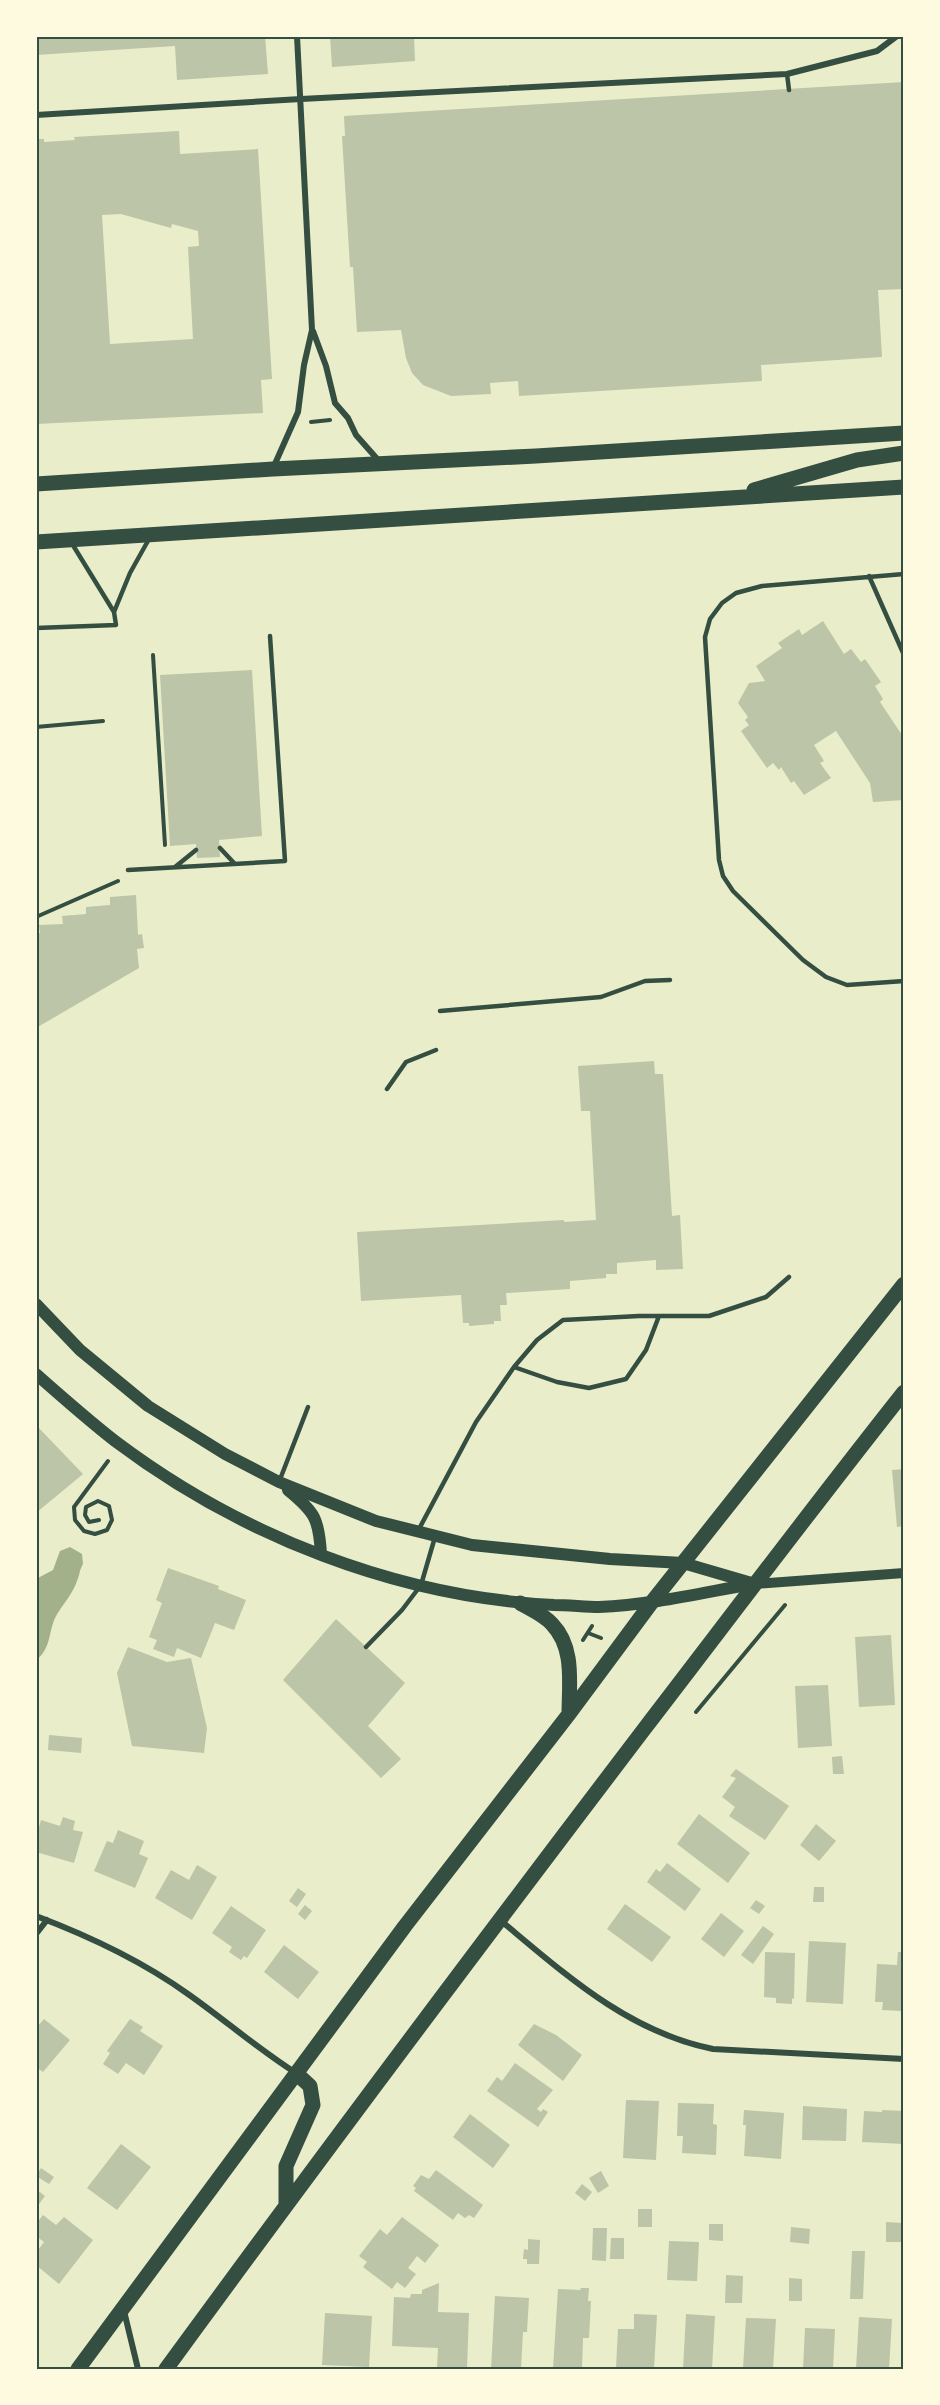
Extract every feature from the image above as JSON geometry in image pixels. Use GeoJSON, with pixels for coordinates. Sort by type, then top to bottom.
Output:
{"type":"FeatureCollection","features":[{"type":"Feature","properties":{"kind":"main road"},"geometry":{"type":"LineString","coordinates":[[36,484],[904,433]]}},
{"type":"Feature","properties":{"kind":"main road"},"geometry":{"type":"LineString","coordinates":[[701,501],[765,488],[878,455],[904,453]]}},
{"type":"Feature","properties":{"kind":"main road"},"geometry":{"type":"LineString","coordinates":[[36,542],[904,487]]}},
{"type":"Feature","properties":{"kind":"main road"},"geometry":{"type":"LineString","coordinates":[[78,2369],[405,1926],[682,1563],[904,1284]]}},
{"type":"Feature","properties":{"kind":"main road"},"geometry":{"type":"LineString","coordinates":[[36,1304],[80,1350],[148,1406],[225,1454],[279,1482],[376,1521],[472,1545],[610,1559],[682,1563],[755,1584]]}},
{"type":"Feature","properties":{"kind":"main road"},"geometry":{"type":"LineString","coordinates":[[36,1374],[116,1441],[195,1494],[284,1540],[383,1576],[450,1593],[520,1603],[598,1607],[652,1602],[755,1584]]}},
{"type":"Feature","properties":{"kind":"main road"},"geometry":{"type":"LineString","coordinates":[[166,2369],[500,1919],[904,1392]]}},
{"type":"Feature","properties":{"kind":"main road"},"geometry":{"type":"LineString","coordinates":[[279,1482],[304,1502],[315,1517],[319,1526],[321,1554]]}},
{"type":"Feature","properties":{"kind":"main road"},"geometry":{"type":"LineString","coordinates":[[520,1603],[550,1622],[563,1637],[568,1655],[569,1714]]}},
{"type":"Feature","properties":{"kind":"main road"},"geometry":{"type":"LineString","coordinates":[[286,2205],[286,2166],[313,2105],[310,2086],[297,2074]]}},
{"type":"Feature","properties":{"kind":"street"},"geometry":{"type":"LineString","coordinates":[[273,469],[298,412],[304,365],[312,330],[297,36]]}},
{"type":"Feature","properties":{"kind":"street"},"geometry":{"type":"LineString","coordinates":[[36,115],[787,74],[877,51],[897,36]]}},
{"type":"Feature","properties":{"kind":"street"},"geometry":{"type":"LineString","coordinates":[[312,330],[326,366],[335,403],[348,418],[356,435],[382,465]]}},
{"type":"Feature","properties":{"kind":"street"},"geometry":{"type":"LineString","coordinates":[[755,1584],[904,1573]]}},
{"type":"Feature","properties":{"kind":"street"},"geometry":{"type":"LineString","coordinates":[[36,1916],[102,1944],[152,1971],[188,1994],[297,2074]]}},
{"type":"Feature","properties":{"kind":"street"},"geometry":{"type":"LineString","coordinates":[[500,1919],[616,2012],[640,2025],[689,2044],[713,2049],[904,2059]]}},
{"type":"Feature","properties":{"kind":"street"},"geometry":{"type":"LineString","coordinates":[[36,1934],[47,1920]]}},
{"type":"Feature","properties":{"kind":"street"},"geometry":{"type":"LineString","coordinates":[[123,2308],[138,2369]]}},
{"type":"Feature","properties":{"kind":"lane"},"geometry":{"type":"LineString","coordinates":[[787,74],[789,90]]}},
{"type":"Feature","properties":{"kind":"lane"},"geometry":{"type":"LineString","coordinates":[[114,612],[130,573],[151,536]]}},
{"type":"Feature","properties":{"kind":"lane"},"geometry":{"type":"LineString","coordinates":[[36,628],[116,625],[114,612],[69,540]]}},
{"type":"Feature","properties":{"kind":"lane"},"geometry":{"type":"LineString","coordinates":[[904,574],[762,586],[736,593],[722,603],[710,619],[705,637],[719,860],[723,876],[733,891],[803,960],[826,977],[847,985],[904,981]]}},
{"type":"Feature","properties":{"kind":"lane"},"geometry":{"type":"LineString","coordinates":[[869,576],[904,655]]}},
{"type":"Feature","properties":{"kind":"lane"},"geometry":{"type":"LineString","coordinates":[[128,870],[285,861],[270,636]]}},
{"type":"Feature","properties":{"kind":"lane"},"geometry":{"type":"LineString","coordinates":[[220,848],[235,864]]}},
{"type":"Feature","properties":{"kind":"lane"},"geometry":{"type":"LineString","coordinates":[[175,867],[196,850]]}},
{"type":"Feature","properties":{"kind":"lane"},"geometry":{"type":"LineString","coordinates":[[440,1011],[601,997],[645,981],[670,980]]}},
{"type":"Feature","properties":{"kind":"lane"},"geometry":{"type":"LineString","coordinates":[[387,1089],[406,1062],[436,1050]]}},
{"type":"Feature","properties":{"kind":"lane"},"geometry":{"type":"LineString","coordinates":[[418,1531],[476,1422],[514,1367],[537,1340],[563,1320],[709,1316],[766,1297],[789,1277]]}},
{"type":"Feature","properties":{"kind":"lane"},"geometry":{"type":"LineString","coordinates":[[514,1367],[557,1382],[589,1388],[626,1379],[646,1350],[659,1316]]}},
{"type":"Feature","properties":{"kind":"lane"},"geometry":{"type":"LineString","coordinates":[[279,1482],[308,1407]]}},
{"type":"Feature","properties":{"kind":"lane"},"geometry":{"type":"LineString","coordinates":[[366,1647],[402,1610],[421,1586],[435,1536]]}},
{"type":"Feature","properties":{"kind":"path"},"geometry":{"type":"LineString","coordinates":[[301,423],[332,420]]}},
{"type":"Feature","properties":{"kind":"path"},"geometry":{"type":"LineString","coordinates":[[153,655],[165,845]]}},
{"type":"Feature","properties":{"kind":"path"},"geometry":{"type":"LineString","coordinates":[[36,726],[104,722]]}},
{"type":"Feature","properties":{"kind":"path"},"geometry":{"type":"LineString","coordinates":[[36,917],[123,879]]}},
{"type":"Feature","properties":{"kind":"path"},"geometry":{"type":"LineString","coordinates":[[99,1520],[89,1522],[85,1515],[86,1506],[98,1501],[109,1506],[112,1520],[107,1530],[95,1534],[84,1531],[75,1520],[74,1507],[108,1461]]}},
{"type":"Feature","properties":{"kind":"path"},"geometry":{"type":"LineString","coordinates":[[696,1712],[785,1605]]}},
{"type":"Feature","properties":{"kind":"path"},"geometry":{"type":"LineString","coordinates":[[581,1643],[594,1623]]}},
{"type":"Feature","properties":{"kind":"path"},"geometry":{"type":"LineString","coordinates":[[588,1633],[602,1638]]}},
{"type":"Feature","properties":{"kind":"shaded area"},"geometry":{"type":"Polygon","coordinates":[[[70,1547],[82,1554],[83,1564],[73,1591],[55,1618],[47,1646],[36,1660],[36,1579],[53,1570],[60,1551],[70,1547]]]}},
{"type":"Feature","properties":{"kind":"building"},"geometry":{"type":"Polygon","coordinates":[[[36,36],[265,36],[268,74],[177,80],[175,46],[36,55],[36,36]]]}},
{"type":"Feature","properties":{"kind":"building"},"geometry":{"type":"Polygon","coordinates":[[[330,36],[414,36],[415,61],[332,67],[330,36]]]}},
{"type":"Feature","properties":{"kind":"building"},"geometry":{"type":"Polygon","coordinates":[[[904,82],[904,289],[878,290],[882,357],[761,365],[762,381],[519,396],[518,381],[490,383],[491,394],[451,396],[423,385],[412,373],[406,358],[401,330],[357,332],[353,267],[350,267],[342,136],[345,136],[344,116],[904,82]]]}},
{"type":"Feature","properties":{"kind":"building"},"geometry":{"type":"Polygon","coordinates":[[[179,131],[180,154],[258,149],[272,379],[261,380],[263,413],[36,424],[36,139],[44,139],[44,142],[75,140],[74,137],[179,131]],[[121,214],[102,215],[110,344],[193,339],[188,247],[199,246],[198,231],[172,224],[171,228],[121,214]]]}},
{"type":"Feature","properties":{"kind":"building"},"geometry":{"type":"Polygon","coordinates":[[[823,621],[844,654],[851,649],[861,662],[865,659],[881,682],[875,686],[883,699],[880,702],[904,738],[904,800],[873,802],[870,783],[836,731],[814,745],[824,761],[820,763],[831,778],[804,795],[794,781],[791,783],[781,767],[779,770],[773,763],[767,768],[741,731],[749,725],[745,720],[748,717],[738,703],[749,683],[765,681],[756,666],[782,648],[778,643],[799,629],[802,635],[823,621]]]}},
{"type":"Feature","properties":{"kind":"building"},"geometry":{"type":"Polygon","coordinates":[[[252,670],[262,836],[219,840],[220,857],[197,858],[196,844],[170,846],[160,675],[252,670]]]}},
{"type":"Feature","properties":{"kind":"building"},"geometry":{"type":"Polygon","coordinates":[[[136,895],[138,935],[142,934],[144,948],[137,949],[139,968],[36,1028],[36,933],[40,933],[39,925],[63,924],[62,916],[86,914],[86,907],[110,905],[110,897],[136,895]]]}},
{"type":"Feature","properties":{"kind":"building"},"geometry":{"type":"Polygon","coordinates":[[[654,1061],[655,1074],[663,1074],[672,1216],[680,1215],[683,1269],[656,1270],[656,1260],[617,1263],[617,1274],[606,1274],[606,1278],[570,1281],[570,1289],[506,1293],[507,1305],[500,1305],[501,1321],[494,1321],[494,1324],[469,1326],[469,1323],[463,1323],[461,1295],[361,1301],[357,1232],[596,1220],[590,1111],[581,1111],[578,1066],[654,1061]]]}},
{"type":"Feature","properties":{"kind":"building"},"geometry":{"type":"Polygon","coordinates":[[[36,1425],[83,1474],[36,1513],[36,1425]]]}},
{"type":"Feature","properties":{"kind":"building"},"geometry":{"type":"Polygon","coordinates":[[[904,1469],[904,1526],[897,1527],[892,1470],[904,1469]]]}},
{"type":"Feature","properties":{"kind":"building"},"geometry":{"type":"Polygon","coordinates":[[[168,1568],[219,1586],[218,1589],[246,1600],[234,1630],[215,1623],[201,1658],[177,1648],[174,1657],[153,1649],[157,1640],[149,1637],[162,1603],[156,1600],[168,1568]]]}},
{"type":"Feature","properties":{"kind":"building"},"geometry":{"type":"Polygon","coordinates":[[[336,1619],[405,1683],[368,1726],[401,1759],[381,1778],[283,1680],[336,1619]]]}},
{"type":"Feature","properties":{"kind":"building"},"geometry":{"type":"Polygon","coordinates":[[[891,1635],[895,1705],[859,1707],[855,1637],[891,1635]]]}},
{"type":"Feature","properties":{"kind":"building"},"geometry":{"type":"Polygon","coordinates":[[[128,1647],[167,1662],[191,1658],[207,1728],[204,1753],[132,1746],[117,1673],[128,1647]]]}},
{"type":"Feature","properties":{"kind":"building"},"geometry":{"type":"Polygon","coordinates":[[[828,1685],[832,1746],[798,1748],[795,1686],[828,1685]]]}},
{"type":"Feature","properties":{"kind":"building"},"geometry":{"type":"Polygon","coordinates":[[[49,1735],[82,1738],[81,1753],[48,1750],[49,1735]]]}},
{"type":"Feature","properties":{"kind":"building"},"geometry":{"type":"Polygon","coordinates":[[[842,1756],[844,1774],[833,1774],[832,1757],[842,1756]]]}},
{"type":"Feature","properties":{"kind":"building"},"geometry":{"type":"Polygon","coordinates":[[[736,1769],[789,1806],[765,1840],[729,1816],[735,1807],[722,1797],[736,1778],[730,1776],[736,1769]]]}},
{"type":"Feature","properties":{"kind":"building"},"geometry":{"type":"Polygon","coordinates":[[[699,1814],[750,1853],[728,1883],[677,1844],[699,1814]]]}},
{"type":"Feature","properties":{"kind":"building"},"geometry":{"type":"Polygon","coordinates":[[[63,1817],[75,1821],[73,1830],[83,1832],[74,1863],[36,1852],[36,1838],[41,1820],[60,1826],[63,1817]]]}},
{"type":"Feature","properties":{"kind":"building"},"geometry":{"type":"Polygon","coordinates":[[[816,1824],[836,1841],[819,1861],[800,1845],[816,1824]]]}},
{"type":"Feature","properties":{"kind":"building"},"geometry":{"type":"Polygon","coordinates":[[[118,1830],[144,1841],[139,1854],[148,1858],[135,1888],[94,1871],[107,1841],[113,1843],[118,1830]]]}},
{"type":"Feature","properties":{"kind":"building"},"geometry":{"type":"Polygon","coordinates":[[[667,1863],[701,1889],[685,1911],[647,1882],[656,1869],[660,1872],[667,1863]]]}},
{"type":"Feature","properties":{"kind":"building"},"geometry":{"type":"Polygon","coordinates":[[[197,1865],[217,1877],[192,1920],[155,1898],[171,1870],[189,1880],[197,1865]]]}},
{"type":"Feature","properties":{"kind":"building"},"geometry":{"type":"Polygon","coordinates":[[[814,1887],[824,1887],[824,1902],[813,1902],[814,1887]]]}},
{"type":"Feature","properties":{"kind":"building"},"geometry":{"type":"Polygon","coordinates":[[[298,1888],[306,1894],[297,1907],[289,1901],[298,1888]]]}},
{"type":"Feature","properties":{"kind":"building"},"geometry":{"type":"Polygon","coordinates":[[[756,1900],[765,1906],[759,1914],[750,1908],[756,1900]]]}},
{"type":"Feature","properties":{"kind":"building"},"geometry":{"type":"Polygon","coordinates":[[[625,1904],[671,1937],[652,1962],[607,1929],[625,1904]]]}},
{"type":"Feature","properties":{"kind":"building"},"geometry":{"type":"Polygon","coordinates":[[[305,1905],[312,1911],[305,1920],[298,1914],[305,1905]]]}},
{"type":"Feature","properties":{"kind":"building"},"geometry":{"type":"Polygon","coordinates":[[[231,1906],[266,1930],[247,1958],[244,1956],[241,1960],[229,1952],[232,1947],[212,1933],[231,1906]]]}},
{"type":"Feature","properties":{"kind":"building"},"geometry":{"type":"Polygon","coordinates":[[[721,1913],[744,1931],[724,1957],[701,1939],[721,1913]]]}},
{"type":"Feature","properties":{"kind":"building"},"geometry":{"type":"Polygon","coordinates":[[[763,1926],[774,1934],[753,1964],[741,1955],[763,1926]]]}},
{"type":"Feature","properties":{"kind":"building"},"geometry":{"type":"Polygon","coordinates":[[[809,1941],[846,1943],[843,2004],[806,2002],[809,1941]]]}},
{"type":"Feature","properties":{"kind":"building"},"geometry":{"type":"Polygon","coordinates":[[[284,1945],[319,1972],[298,1999],[264,1972],[284,1945]]]}},
{"type":"Feature","properties":{"kind":"building"},"geometry":{"type":"Polygon","coordinates":[[[765,1952],[795,1953],[792,2004],[776,2003],[776,1998],[764,1997],[765,1952]]]}},
{"type":"Feature","properties":{"kind":"building"},"geometry":{"type":"Polygon","coordinates":[[[898,1952],[904,1952],[904,2004],[901,2003],[901,2011],[882,2010],[883,2002],[875,2002],[877,1964],[897,1965],[898,1952]]]}},
{"type":"Feature","properties":{"kind":"building"},"geometry":{"type":"Polygon","coordinates":[[[44,2019],[70,2040],[43,2072],[36,2067],[36,2028],[44,2019]]]}},
{"type":"Feature","properties":{"kind":"building"},"geometry":{"type":"Polygon","coordinates":[[[130,2019],[143,2027],[140,2031],[163,2046],[144,2075],[126,2063],[118,2074],[103,2064],[110,2053],[107,2051],[130,2019]]]}},
{"type":"Feature","properties":{"kind":"building"},"geometry":{"type":"Polygon","coordinates":[[[534,2024],[556,2035],[582,2055],[563,2081],[518,2045],[534,2024]]]}},
{"type":"Feature","properties":{"kind":"building"},"geometry":{"type":"Polygon","coordinates":[[[515,2063],[553,2090],[537,2109],[541,2112],[543,2109],[548,2112],[538,2127],[487,2091],[497,2077],[502,2081],[515,2063]]]}},
{"type":"Feature","properties":{"kind":"building"},"geometry":{"type":"Polygon","coordinates":[[[626,2100],[659,2101],[656,2160],[623,2158],[626,2100]]]}},
{"type":"Feature","properties":{"kind":"building"},"geometry":{"type":"Polygon","coordinates":[[[678,2103],[714,2104],[713,2124],[717,2125],[716,2155],[682,2153],[683,2136],[677,2136],[678,2103]]]}},
{"type":"Feature","properties":{"kind":"building"},"geometry":{"type":"Polygon","coordinates":[[[803,2106],[847,2109],[846,2141],[802,2140],[803,2106]]]}},
{"type":"Feature","properties":{"kind":"building"},"geometry":{"type":"Polygon","coordinates":[[[744,2110],[784,2113],[781,2159],[744,2156],[746,2125],[743,2125],[744,2110]]]}},
{"type":"Feature","properties":{"kind":"building"},"geometry":{"type":"Polygon","coordinates":[[[882,2110],[904,2111],[904,2144],[862,2142],[864,2111],[882,2112],[882,2110]]]}},
{"type":"Feature","properties":{"kind":"building"},"geometry":{"type":"Polygon","coordinates":[[[470,2114],[510,2145],[493,2168],[453,2137],[470,2114]]]}},
{"type":"Feature","properties":{"kind":"building"},"geometry":{"type":"Polygon","coordinates":[[[121,2144],[151,2167],[117,2210],[87,2188],[121,2144]]]}},
{"type":"Feature","properties":{"kind":"building"},"geometry":{"type":"Polygon","coordinates":[[[41,2168],[54,2177],[49,2184],[36,2176],[41,2168]]]}},
{"type":"Feature","properties":{"kind":"building"},"geometry":{"type":"Polygon","coordinates":[[[436,2170],[483,2205],[474,2218],[469,2215],[465,2218],[458,2213],[453,2220],[414,2191],[416,2188],[413,2186],[421,2175],[429,2179],[436,2170]]]}},
{"type":"Feature","properties":{"kind":"building"},"geometry":{"type":"Polygon","coordinates":[[[601,2171],[609,2186],[598,2193],[589,2178],[601,2171]]]}},
{"type":"Feature","properties":{"kind":"building"},"geometry":{"type":"Polygon","coordinates":[[[582,2184],[592,2192],[585,2201],[575,2193],[582,2184]]]}},
{"type":"Feature","properties":{"kind":"building"},"geometry":{"type":"Polygon","coordinates":[[[36,2189],[45,2196],[36,2208],[36,2189]]]}},
{"type":"Feature","properties":{"kind":"building"},"geometry":{"type":"Polygon","coordinates":[[[638,2209],[652,2209],[652,2227],[638,2227],[638,2209]]]}},
{"type":"Feature","properties":{"kind":"building"},"geometry":{"type":"Polygon","coordinates":[[[43,2215],[56,2225],[64,2217],[93,2240],[59,2284],[36,2265],[36,2253],[44,2242],[36,2236],[36,2224],[43,2215]]]}},
{"type":"Feature","properties":{"kind":"building"},"geometry":{"type":"Polygon","coordinates":[[[402,2217],[439,2245],[425,2263],[417,2256],[408,2268],[416,2274],[405,2288],[397,2282],[392,2289],[363,2267],[367,2262],[359,2256],[380,2229],[387,2235],[402,2217]]]}},
{"type":"Feature","properties":{"kind":"building"},"geometry":{"type":"Polygon","coordinates":[[[886,2222],[902,2223],[901,2242],[886,2242],[886,2222]]]}},
{"type":"Feature","properties":{"kind":"building"},"geometry":{"type":"Polygon","coordinates":[[[709,2224],[723,2224],[723,2241],[709,2240],[709,2224]]]}},
{"type":"Feature","properties":{"kind":"building"},"geometry":{"type":"Polygon","coordinates":[[[791,2227],[810,2229],[809,2244],[790,2242],[791,2227]]]}},
{"type":"Feature","properties":{"kind":"building"},"geometry":{"type":"Polygon","coordinates":[[[593,2228],[607,2228],[606,2261],[592,2260],[593,2228]]]}},
{"type":"Feature","properties":{"kind":"building"},"geometry":{"type":"Polygon","coordinates":[[[611,2238],[624,2238],[624,2259],[610,2259],[611,2238]]]}},
{"type":"Feature","properties":{"kind":"building"},"geometry":{"type":"Polygon","coordinates":[[[528,2239],[540,2240],[539,2264],[527,2264],[527,2259],[523,2259],[524,2249],[528,2250],[528,2239]]]}},
{"type":"Feature","properties":{"kind":"building"},"geometry":{"type":"Polygon","coordinates":[[[669,2241],[699,2242],[697,2281],[667,2280],[669,2241]]]}},
{"type":"Feature","properties":{"kind":"building"},"geometry":{"type":"Polygon","coordinates":[[[852,2251],[865,2251],[863,2299],[850,2299],[852,2251]]]}},
{"type":"Feature","properties":{"kind":"building"},"geometry":{"type":"Polygon","coordinates":[[[726,2275],[743,2276],[742,2303],[725,2303],[726,2275]]]}},
{"type":"Feature","properties":{"kind":"building"},"geometry":{"type":"Polygon","coordinates":[[[789,2278],[802,2279],[802,2301],[789,2301],[789,2278]]]}},
{"type":"Feature","properties":{"kind":"building"},"geometry":{"type":"Polygon","coordinates":[[[439,2283],[438,2312],[469,2313],[467,2369],[437,2369],[438,2348],[392,2346],[394,2297],[410,2298],[411,2294],[422,2294],[422,2290],[439,2283]]]}},
{"type":"Feature","properties":{"kind":"building"},"geometry":{"type":"Polygon","coordinates":[[[580,2288],[589,2288],[588,2301],[591,2301],[589,2338],[583,2338],[582,2369],[553,2369],[558,2289],[581,2290],[580,2288]]]}},
{"type":"Feature","properties":{"kind":"building"},"geometry":{"type":"Polygon","coordinates":[[[495,2296],[529,2298],[527,2332],[523,2332],[521,2369],[491,2369],[495,2296]]]}},
{"type":"Feature","properties":{"kind":"building"},"geometry":{"type":"Polygon","coordinates":[[[325,2313],[372,2316],[369,2367],[322,2365],[325,2313]]]}},
{"type":"Feature","properties":{"kind":"building"},"geometry":{"type":"Polygon","coordinates":[[[634,2314],[657,2315],[654,2369],[616,2368],[618,2329],[634,2329],[634,2314]]]}},
{"type":"Feature","properties":{"kind":"building"},"geometry":{"type":"Polygon","coordinates":[[[686,2314],[715,2316],[712,2369],[683,2369],[686,2314]]]}},
{"type":"Feature","properties":{"kind":"building"},"geometry":{"type":"Polygon","coordinates":[[[859,2317],[892,2319],[889,2369],[856,2369],[859,2317]]]}},
{"type":"Feature","properties":{"kind":"building"},"geometry":{"type":"Polygon","coordinates":[[[746,2318],[776,2319],[773,2369],[743,2369],[746,2318]]]}},
{"type":"Feature","properties":{"kind":"building"},"geometry":{"type":"Polygon","coordinates":[[[805,2328],[835,2329],[833,2369],[803,2369],[805,2328]]]}}]}
